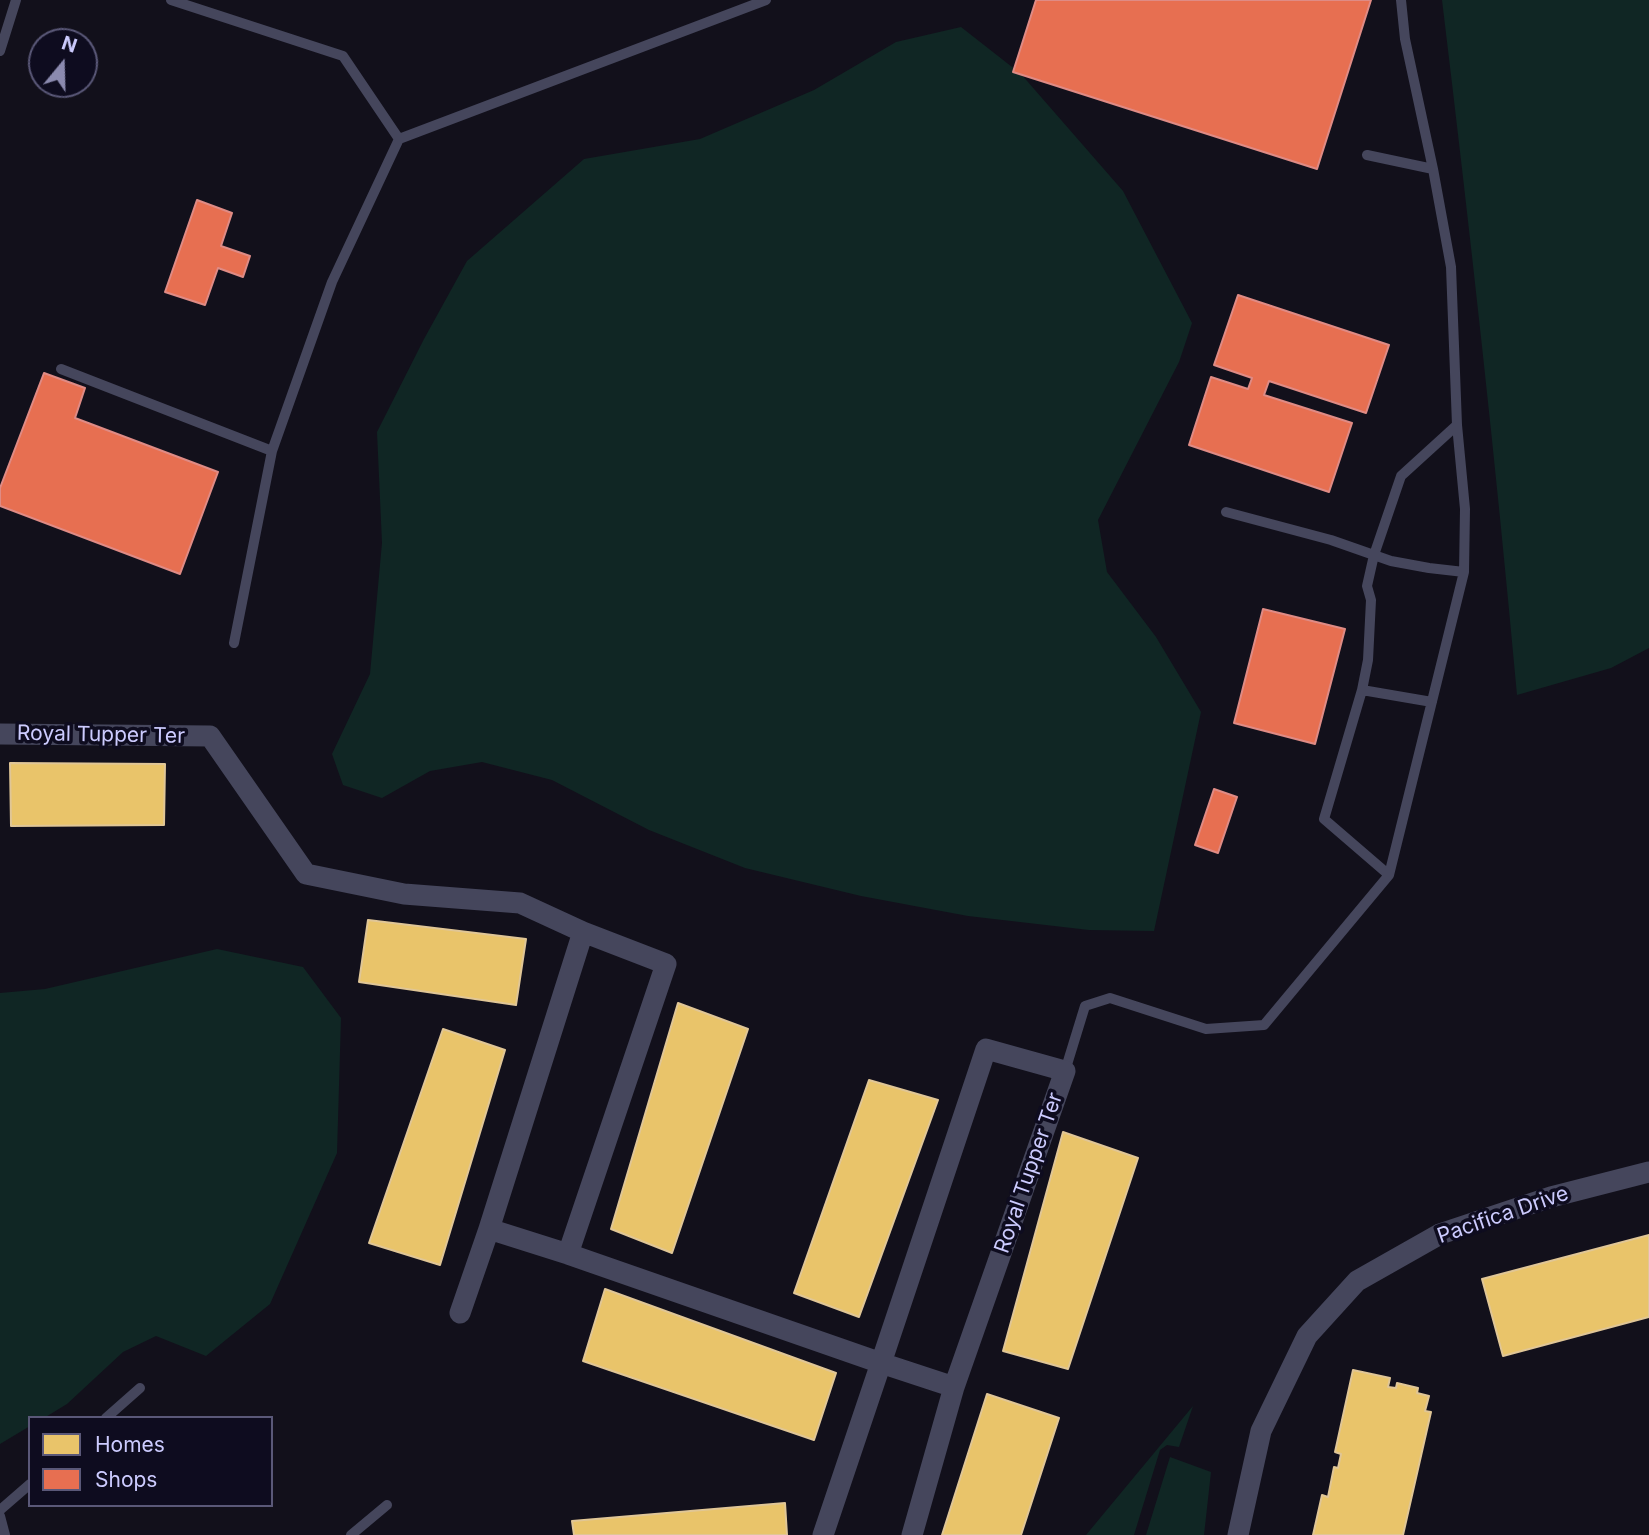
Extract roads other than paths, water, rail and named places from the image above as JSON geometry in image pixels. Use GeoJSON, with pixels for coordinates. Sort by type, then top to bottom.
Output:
{"type":"FeatureCollection","features":[{"type":"Feature","properties":{"kind":"street","name":"Royal Tupper Ter"},"geometry":{"type":"LineString","coordinates":[[0,734],[210,736],[306,874],[404,894],[520,903],[583,932],[666,964],[568,1254]]}},
{"type":"Feature","properties":{"kind":"street"},"geometry":{"type":"LineString","coordinates":[[460,1313],[583,932]]}},
{"type":"Feature","properties":{"kind":"street","name":"Royal Tupper Ter"},"geometry":{"type":"LineString","coordinates":[[823,1535],[986,1049],[1065,1071],[954,1387],[912,1535]]}},
{"type":"Feature","properties":{"kind":"street","name":"Pacifica Drive"},"geometry":{"type":"LineString","coordinates":[[1238,1535],[1261,1431],[1307,1336],[1357,1281],[1440,1234],[1551,1197],[1649,1171]]}},
{"type":"Feature","properties":{"kind":"street"},"geometry":{"type":"LineString","coordinates":[[489,1229],[954,1387]]}},
{"type":"Feature","properties":{"kind":"lane"},"geometry":{"type":"LineString","coordinates":[[0,51],[16,0]]}},
{"type":"Feature","properties":{"kind":"lane"},"geometry":{"type":"LineString","coordinates":[[171,0],[343,56],[398,139]]}},
{"type":"Feature","properties":{"kind":"lane"},"geometry":{"type":"LineString","coordinates":[[234,643],[272,451],[332,282],[398,139],[765,0]]}},
{"type":"Feature","properties":{"kind":"lane"},"geometry":{"type":"LineString","coordinates":[[1065,1071],[1085,1006],[1110,998],[1206,1029],[1264,1025],[1389,875],[1464,572],[1465,509],[1457,425],[1451,267],[1405,39],[1401,0]]}},
{"type":"Feature","properties":{"kind":"lane"},"geometry":{"type":"LineString","coordinates":[[1367,155],[1433,169]]}},
{"type":"Feature","properties":{"kind":"lane"},"geometry":{"type":"LineString","coordinates":[[61,369],[272,451]]}},
{"type":"Feature","properties":{"kind":"lane"},"geometry":{"type":"LineString","coordinates":[[1389,875],[1324,819],[1362,690],[1368,660],[1371,600],[1367,586],[1374,555],[1401,476],[1457,425]]}},
{"type":"Feature","properties":{"kind":"lane"},"geometry":{"type":"LineString","coordinates":[[1226,512],[1331,540],[1391,561],[1464,572]]}},
{"type":"Feature","properties":{"kind":"lane"},"geometry":{"type":"LineString","coordinates":[[1362,690],[1432,702]]}},
{"type":"Feature","properties":{"kind":"lane"},"geometry":{"type":"LineString","coordinates":[[108,1416],[140,1388]]}},
{"type":"Feature","properties":{"kind":"lane"},"geometry":{"type":"LineString","coordinates":[[0,1510],[28,1486]]}},
{"type":"Feature","properties":{"kind":"lane"},"geometry":{"type":"LineString","coordinates":[[351,1535],[387,1505]]}},
{"type":"Feature","properties":{"kind":"lane"},"geometry":{"type":"LineString","coordinates":[[0,1516],[5,1535]]}}]}
